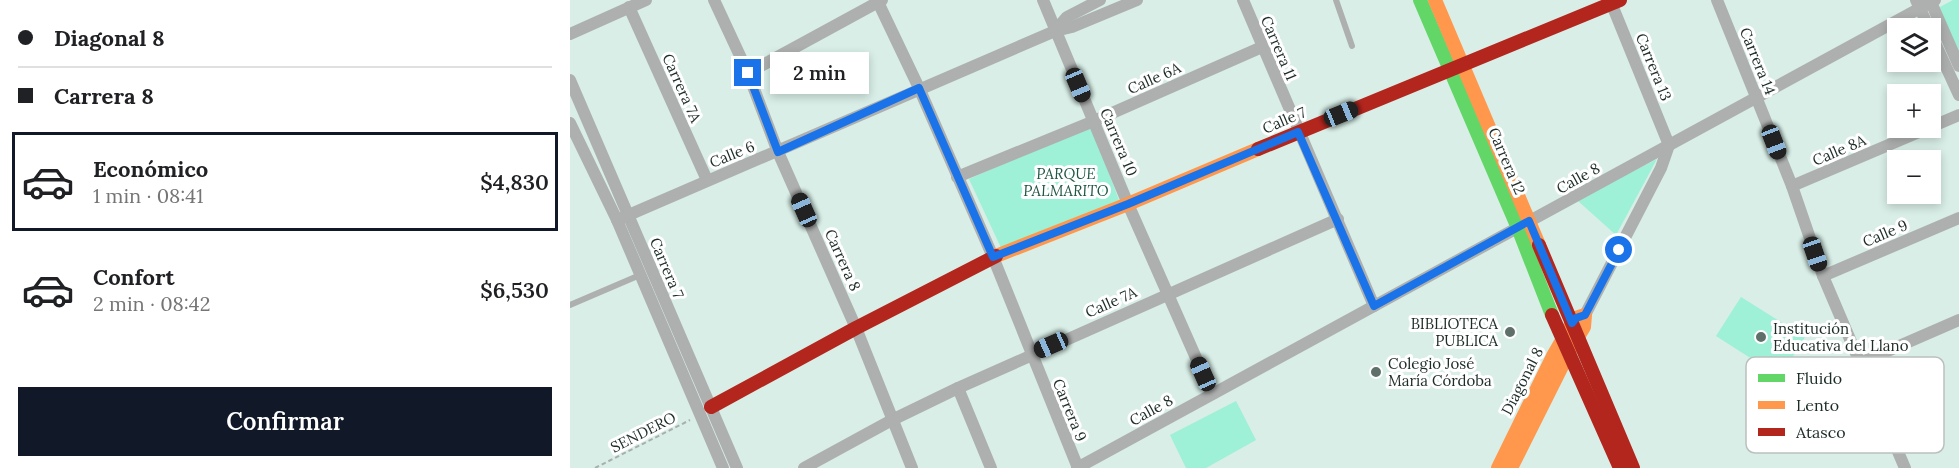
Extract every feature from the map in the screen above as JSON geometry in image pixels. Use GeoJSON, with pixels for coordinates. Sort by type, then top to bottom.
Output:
{"type":"FeatureCollection","features":[{"type":"Feature","properties":{"kind":"street"},"geometry":{"type":"LineString","coordinates":[[570,34],[646,0]]}},
{"type":"Feature","properties":{"kind":"street","name":"Carrera 8"},"geometry":{"type":"LineString","coordinates":[[714,0],[748,73],[778,152],[856,328],[912,468]]}},
{"type":"Feature","properties":{"kind":"street","name":"Carrera 10"},"geometry":{"type":"LineString","coordinates":[[1044,0],[1128,204],[1212,394]]}},
{"type":"Feature","properties":{"kind":"street","name":"Calle 6"},"geometry":{"type":"LineString","coordinates":[[622,217],[778,152],[919,88],[1055,31],[1072,27],[1137,0]]}},
{"type":"Feature","properties":{"kind":"street","name":"Carrera 11"},"geometry":{"type":"LineString","coordinates":[[1243,0],[1374,306]]}},
{"type":"Feature","properties":{"kind":"street","name":"Carrera 12"},"geometry":{"type":"LineString","coordinates":[[1420,0],[1456,67],[1523,224],[1578,336],[1619,462]]}},
{"type":"Feature","properties":{"kind":"street","name":"Carrera 12"},"geometry":{"type":"LineString","coordinates":[[1435,0],[1456,67]]}},
{"type":"Feature","properties":{"kind":"street","name":"Carrera 14"},"geometry":{"type":"LineString","coordinates":[[1718,0],[1792,186],[1823,276],[1857,357]]}},
{"type":"Feature","properties":{"kind":"street"},"geometry":{"type":"LineString","coordinates":[[748,73],[879,1]]}},
{"type":"Feature","properties":{"kind":"street","name":"Carrera 9"},"geometry":{"type":"LineString","coordinates":[[879,1],[993,257],[1077,468]]}},
{"type":"Feature","properties":{"kind":"street","name":"Calle 6"},"geometry":{"type":"LineString","coordinates":[[1055,31],[1067,17],[1094,1]]}},
{"type":"Feature","properties":{"kind":"street","name":"Calle 7"},"geometry":{"type":"LineString","coordinates":[[705,411],[856,328],[993,257],[1128,204],[1614,1]]}},
{"type":"Feature","properties":{"kind":"street","name":"Carrera 13"},"geometry":{"type":"LineString","coordinates":[[1614,1],[1670,145]]}},
{"type":"Feature","properties":{"kind":"street"},"geometry":{"type":"LineString","coordinates":[[1927,2],[1929,18]]}},
{"type":"Feature","properties":{"kind":"street"},"geometry":{"type":"LineString","coordinates":[[1927,2],[1959,66]]}},
{"type":"Feature","properties":{"kind":"street","name":"Calle 8"},"geometry":{"type":"LineString","coordinates":[[1077,468],[1670,145],[1927,2]]}},
{"type":"Feature","properties":{"kind":"street","name":"Carrera 7A"},"geometry":{"type":"LineString","coordinates":[[629,7],[707,180]]}},
{"type":"Feature","properties":{"kind":"street","name":"Calle 6A"},"geometry":{"type":"LineString","coordinates":[[957,177],[1262,48]]}},
{"type":"Feature","properties":{"kind":"street"},"geometry":{"type":"LineString","coordinates":[[1941,52],[1955,80],[1959,95]]}},
{"type":"Feature","properties":{"kind":"street","name":"Carrera 7"},"geometry":{"type":"LineString","coordinates":[[570,80],[622,217],[705,411],[723,468]]}},
{"type":"Feature","properties":{"kind":"street","name":"Calle 8A"},"geometry":{"type":"LineString","coordinates":[[1792,186],[1959,115]]}},
{"type":"Feature","properties":{"kind":"street","name":"Carrera 7"},"geometry":{"type":"LineString","coordinates":[[570,123],[622,217],[641,275],[705,411],[737,468]]}},
{"type":"Feature","properties":{"kind":"street","name":"Diagonal 8"},"geometry":{"type":"LineString","coordinates":[[1497,468],[1565,346],[1578,336],[1584,327],[1585,315],[1661,168],[1670,145]]}},
{"type":"Feature","properties":{"kind":"street","name":"Calle 9"},"geometry":{"type":"LineString","coordinates":[[1823,276],[1959,218]]}},
{"type":"Feature","properties":{"kind":"street","name":"Calle 7A"},"geometry":{"type":"LineString","coordinates":[[804,468],[892,420],[958,388],[1338,219]]}},
{"type":"Feature","properties":{"kind":"street","name":"Carrera 12"},"geometry":{"type":"LineString","coordinates":[[1523,224],[1565,346],[1619,462],[1634,468]]}},
{"type":"Feature","properties":{"kind":"street","name":"Diagonal 8"},"geometry":{"type":"LineString","coordinates":[[1511,468],[1565,346],[1572,323],[1576,318],[1585,315]]}},
{"type":"Feature","properties":{"kind":"street"},"geometry":{"type":"LineString","coordinates":[[1874,357],[1959,320]]}},
{"type":"Feature","properties":{"kind":"street"},"geometry":{"type":"LineString","coordinates":[[958,388],[991,468]]}},
{"type":"Feature","properties":{"kind":"street","name":"Carrera 14"},"geometry":{"type":"LineString","coordinates":[[1899,453],[1905,468]]}},
{"type":"Feature","properties":{"kind":"lane"},"geometry":{"type":"LineString","coordinates":[[1336,0],[1352,46]]}},
{"type":"Feature","properties":{"kind":"lane"},"geometry":{"type":"LineString","coordinates":[[570,305],[641,275]]}},
{"type":"Feature","properties":{"kind":"path","name":"SENDERO"},"geometry":{"type":"LineString","coordinates":[[595,468],[705,411]]}},
{"type":"Feature","properties":{"kind":"green space"},"geometry":{"type":"Polygon","coordinates":[[[1953,0],[1959,0],[1959,54],[1938,8],[1953,0]]]}},
{"type":"Feature","properties":{"kind":"green space","name":"PARQUE PALMARITO"},"geometry":{"type":"Polygon","coordinates":[[[1091,125],[1120,203],[1003,252],[969,179],[1091,125]]]}},
{"type":"Feature","properties":{"kind":"green space"},"geometry":{"type":"Polygon","coordinates":[[[1657,159],[1616,235],[1577,200],[1657,159]]]}},
{"type":"Feature","properties":{"kind":"green space","name":"Institución Educativa del Llano"},"geometry":{"type":"Polygon","coordinates":[[[1741,297],[1805,337],[1792,357],[1749,357],[1716,336],[1741,297]]]}},
{"type":"Feature","properties":{"kind":"green space"},"geometry":{"type":"Polygon","coordinates":[[[1236,401],[1256,440],[1206,468],[1186,468],[1170,435],[1236,401]]]}},
{"type":"Feature","properties":{"kind":"traffic: fast"},"geometry":{"type":"LineString","coordinates":[[1420,0],[1518,228],[1552,315]]}},
{"type":"Feature","properties":{"kind":"traffic: slow"},"geometry":{"type":"LineString","coordinates":[[1435,0],[1539,245]]}},
{"type":"Feature","properties":{"kind":"traffic: slow"},"geometry":{"type":"LineString","coordinates":[[996,256],[1258,149]]}},
{"type":"Feature","properties":{"kind":"traffic: slow"},"geometry":{"type":"LineString","coordinates":[[1498,468],[1553,356],[1572,323],[1576,318],[1585,315],[1584,327],[1569,352],[1511,468]]}},
{"type":"Feature","properties":{"kind":"traffic: jam"},"geometry":{"type":"LineString","coordinates":[[1258,149],[1620,0]]}},
{"type":"Feature","properties":{"kind":"traffic: jam"},"geometry":{"type":"LineString","coordinates":[[1539,245],[1633,468]]}},
{"type":"Feature","properties":{"kind":"traffic: jam"},"geometry":{"type":"LineString","coordinates":[[711,407],[856,328],[996,256]]}},
{"type":"Feature","properties":{"kind":"traffic: jam"},"geometry":{"type":"LineString","coordinates":[[1552,315],[1620,468]]}},
{"type":"Feature","properties":{"kind":"place","name":"BIBLIOTECA PUBLICA"},"geometry":{"type":"Point","coordinates":[1510,332]}},
{"type":"Feature","properties":{"kind":"place","name":"Institución Educativa del Llano"},"geometry":{"type":"Point","coordinates":[1761,337]}},
{"type":"Feature","properties":{"kind":"place","name":"Colegio José María Córdoba"},"geometry":{"type":"Point","coordinates":[1376,372]}},
{"type":"Feature","properties":{"kind":"route"},"geometry":{"type":"LineString","coordinates":[[748,73],[778,152],[919,88],[993,257],[1128,204],[1298,132],[1338,219],[1374,306],[1529,221],[1572,323],[1576,318],[1585,315],[1619,250]]}}]}
